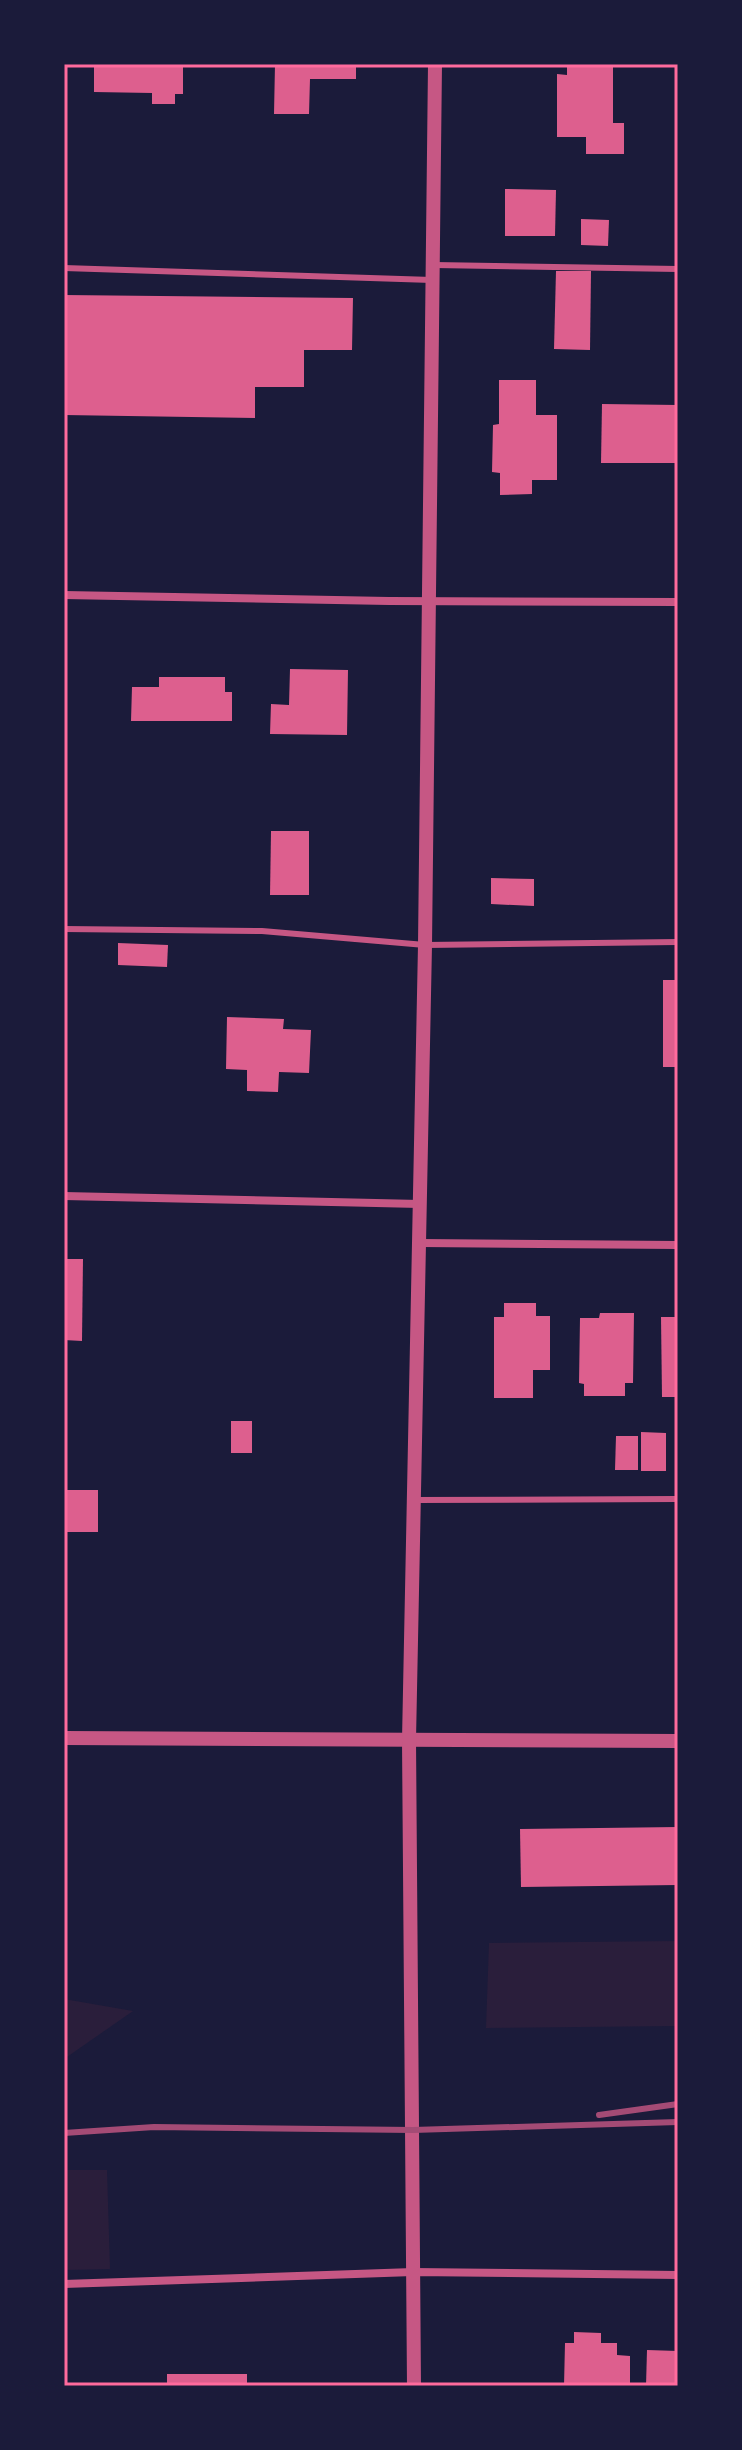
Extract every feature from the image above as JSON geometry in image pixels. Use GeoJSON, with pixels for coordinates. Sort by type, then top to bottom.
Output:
{"type":"FeatureCollection","features":[{"type":"Feature","properties":{"kind":"street"},"geometry":{"type":"LineString","coordinates":[[414,2386],[409,1740],[421,1243],[435,64]]}},
{"type":"Feature","properties":{"kind":"street"},"geometry":{"type":"LineString","coordinates":[[64,595],[678,602]]}},
{"type":"Feature","properties":{"kind":"street"},"geometry":{"type":"LineString","coordinates":[[64,1196],[420,1204]]}},
{"type":"Feature","properties":{"kind":"street"},"geometry":{"type":"LineString","coordinates":[[421,1243],[678,1245]]}},
{"type":"Feature","properties":{"kind":"street"},"geometry":{"type":"LineString","coordinates":[[64,1738],[678,1741]]}},
{"type":"Feature","properties":{"kind":"street"},"geometry":{"type":"LineString","coordinates":[[64,2284],[413,2272],[678,2275]]}},
{"type":"Feature","properties":{"kind":"lane"},"geometry":{"type":"LineString","coordinates":[[64,268],[434,272],[678,269]]}},
{"type":"Feature","properties":{"kind":"lane"},"geometry":{"type":"LineString","coordinates":[[64,929],[262,931],[425,945],[678,942]]}},
{"type":"Feature","properties":{"kind":"lane"},"geometry":{"type":"LineString","coordinates":[[413,1500],[678,1499]]}},
{"type":"Feature","properties":{"kind":"shaded area"},"geometry":{"type":"Polygon","coordinates":[[[678,1941],[678,2026],[486,2028],[489,1943],[678,1941]]]}},
{"type":"Feature","properties":{"kind":"shaded area"},"geometry":{"type":"Polygon","coordinates":[[[64,1999],[133,2011],[64,2059],[64,1999]]]}},
{"type":"Feature","properties":{"kind":"shaded area"},"geometry":{"type":"Polygon","coordinates":[[[64,2170],[107,2170],[110,2269],[64,2270],[64,2170]]]}},
{"type":"Feature","properties":{"kind":"building"},"geometry":{"type":"Polygon","coordinates":[[[94,64],[183,64],[183,94],[175,94],[175,104],[152,104],[152,93],[94,92],[94,64]]]}},
{"type":"Feature","properties":{"kind":"building"},"geometry":{"type":"Polygon","coordinates":[[[275,64],[356,64],[356,79],[310,79],[309,114],[274,114],[275,64]]]}},
{"type":"Feature","properties":{"kind":"building"},"geometry":{"type":"Polygon","coordinates":[[[567,64],[613,64],[613,123],[624,123],[624,154],[586,154],[586,137],[557,137],[557,74],[567,75],[567,64]]]}},
{"type":"Feature","properties":{"kind":"building"},"geometry":{"type":"Polygon","coordinates":[[[505,189],[556,190],[555,236],[505,236],[505,189]]]}},
{"type":"Feature","properties":{"kind":"building"},"geometry":{"type":"Polygon","coordinates":[[[581,219],[609,220],[608,246],[581,245],[581,219]]]}},
{"type":"Feature","properties":{"kind":"building"},"geometry":{"type":"Polygon","coordinates":[[[556,271],[591,271],[590,350],[554,349],[556,271]]]}},
{"type":"Feature","properties":{"kind":"building"},"geometry":{"type":"Polygon","coordinates":[[[64,295],[353,298],[352,350],[304,350],[304,387],[255,387],[255,418],[64,415],[64,295]]]}},
{"type":"Feature","properties":{"kind":"building"},"geometry":{"type":"Polygon","coordinates":[[[499,380],[536,380],[536,415],[557,415],[557,480],[532,480],[532,494],[500,495],[500,473],[492,472],[493,425],[499,424],[499,380]]]}},
{"type":"Feature","properties":{"kind":"building"},"geometry":{"type":"Polygon","coordinates":[[[602,404],[678,405],[678,463],[601,463],[602,404]]]}},
{"type":"Feature","properties":{"kind":"building"},"geometry":{"type":"Polygon","coordinates":[[[290,669],[348,670],[347,735],[270,734],[271,704],[289,705],[290,669]]]}},
{"type":"Feature","properties":{"kind":"building"},"geometry":{"type":"Polygon","coordinates":[[[159,677],[225,677],[225,692],[232,692],[232,721],[131,721],[132,687],[159,687],[159,677]]]}},
{"type":"Feature","properties":{"kind":"building"},"geometry":{"type":"Polygon","coordinates":[[[271,831],[309,831],[309,895],[270,895],[271,831]]]}},
{"type":"Feature","properties":{"kind":"building"},"geometry":{"type":"Polygon","coordinates":[[[491,878],[534,879],[534,906],[491,904],[491,878]]]}},
{"type":"Feature","properties":{"kind":"building"},"geometry":{"type":"Polygon","coordinates":[[[118,943],[168,945],[167,967],[118,965],[118,943]]]}},
{"type":"Feature","properties":{"kind":"building"},"geometry":{"type":"Polygon","coordinates":[[[663,980],[678,980],[678,1067],[663,1067],[663,980]]]}},
{"type":"Feature","properties":{"kind":"building"},"geometry":{"type":"Polygon","coordinates":[[[227,1017],[284,1019],[283,1029],[311,1030],[309,1073],[279,1072],[278,1092],[247,1091],[247,1070],[226,1069],[227,1017]]]}},
{"type":"Feature","properties":{"kind":"building"},"geometry":{"type":"Polygon","coordinates":[[[64,1259],[83,1259],[82,1341],[64,1340],[64,1259]]]}},
{"type":"Feature","properties":{"kind":"building"},"geometry":{"type":"Polygon","coordinates":[[[504,1303],[536,1303],[536,1316],[550,1316],[550,1370],[533,1370],[533,1398],[494,1398],[494,1317],[504,1317],[504,1303]]]}},
{"type":"Feature","properties":{"kind":"building"},"geometry":{"type":"Polygon","coordinates":[[[600,1313],[634,1313],[633,1383],[625,1383],[625,1396],[584,1396],[584,1384],[579,1383],[580,1318],[599,1318],[600,1313]]]}},
{"type":"Feature","properties":{"kind":"building"},"geometry":{"type":"Polygon","coordinates":[[[661,1317],[678,1317],[678,1397],[662,1397],[661,1317]]]}},
{"type":"Feature","properties":{"kind":"building"},"geometry":{"type":"Polygon","coordinates":[[[231,1421],[252,1421],[252,1453],[231,1453],[231,1421]]]}},
{"type":"Feature","properties":{"kind":"building"},"geometry":{"type":"Polygon","coordinates":[[[641,1432],[666,1433],[666,1471],[641,1471],[641,1432]]]}},
{"type":"Feature","properties":{"kind":"building"},"geometry":{"type":"Polygon","coordinates":[[[616,1436],[638,1436],[638,1470],[615,1470],[616,1436]]]}},
{"type":"Feature","properties":{"kind":"building"},"geometry":{"type":"Polygon","coordinates":[[[65,1490],[98,1490],[98,1532],[64,1532],[65,1490]]]}},
{"type":"Feature","properties":{"kind":"building"},"geometry":{"type":"Polygon","coordinates":[[[678,1827],[678,1885],[521,1887],[520,1829],[678,1827]]]}},
{"type":"Feature","properties":{"kind":"building"},"geometry":{"type":"Polygon","coordinates":[[[574,2332],[601,2333],[601,2343],[617,2343],[617,2355],[630,2356],[630,2386],[564,2386],[565,2343],[574,2343],[574,2332]]]}},
{"type":"Feature","properties":{"kind":"building"},"geometry":{"type":"Polygon","coordinates":[[[647,2350],[678,2351],[678,2386],[646,2386],[647,2350]]]}},
{"type":"Feature","properties":{"kind":"building"},"geometry":{"type":"Polygon","coordinates":[[[167,2374],[247,2374],[247,2386],[167,2386],[167,2374]]]}},
{"type":"Feature","properties":{"kind":"railway"},"geometry":{"type":"LineString","coordinates":[[599,2115],[678,2104]]}},
{"type":"Feature","properties":{"kind":"railway"},"geometry":{"type":"LineString","coordinates":[[64,2133],[154,2127],[413,2130],[678,2122]]}}]}
